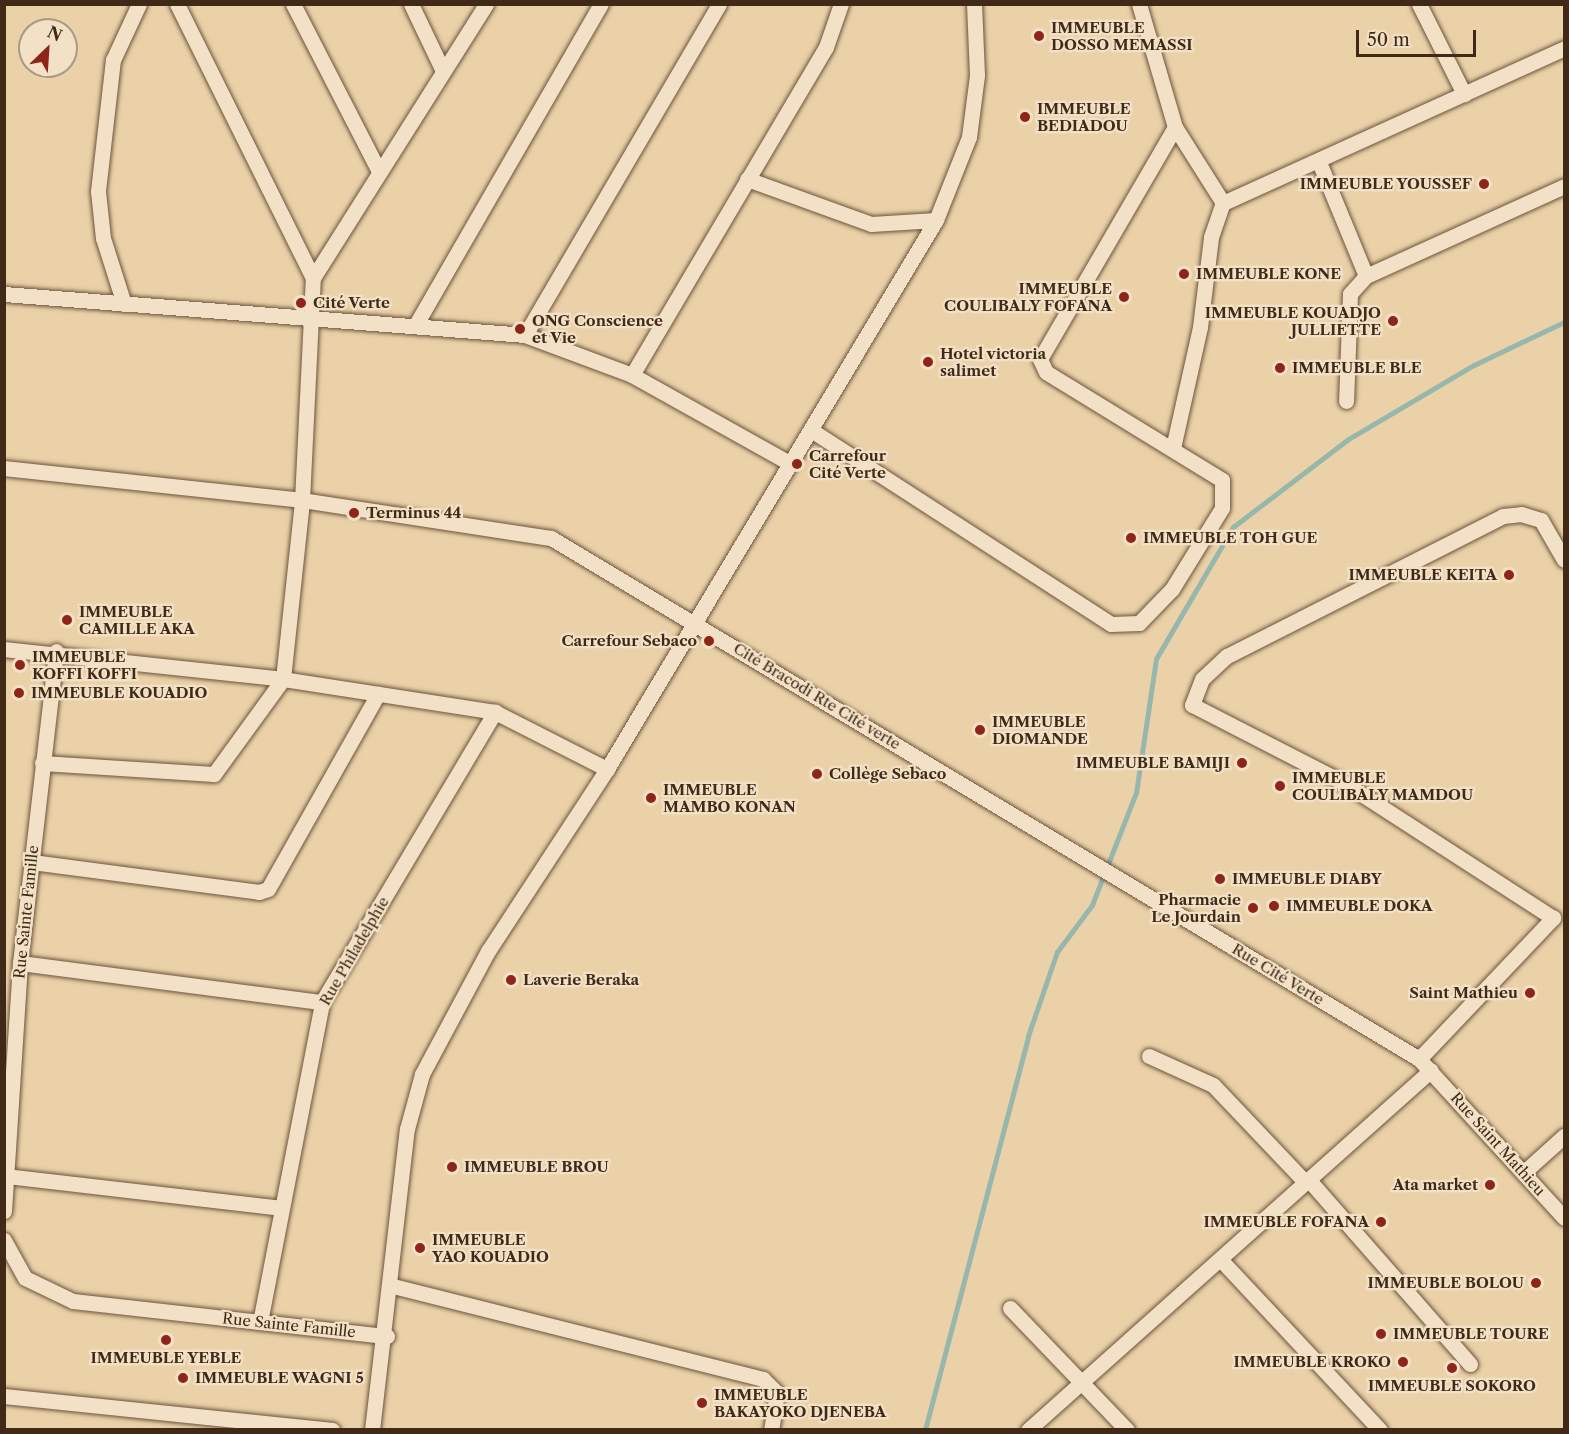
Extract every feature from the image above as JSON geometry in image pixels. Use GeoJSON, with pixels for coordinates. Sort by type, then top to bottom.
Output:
{"type":"FeatureCollection","features":[{"type":"Feature","properties":{"kind":"street"},"geometry":{"type":"LineString","coordinates":[[124,304],[103,238],[98,191],[113,60],[139,4]]}},
{"type":"Feature","properties":{"kind":"street"},"geometry":{"type":"LineString","coordinates":[[177,4],[313,278]]}},
{"type":"Feature","properties":{"kind":"street"},"geometry":{"type":"LineString","coordinates":[[293,4],[379,171]]}},
{"type":"Feature","properties":{"kind":"street"},"geometry":{"type":"LineString","coordinates":[[411,4],[443,71]]}},
{"type":"Feature","properties":{"kind":"street"},"geometry":{"type":"LineString","coordinates":[[42,763],[214,774],[283,679],[302,500],[309,317],[313,278],[486,4]]}},
{"type":"Feature","properties":{"kind":"street"},"geometry":{"type":"LineString","coordinates":[[415,326],[601,4]]}},
{"type":"Feature","properties":{"kind":"street"},"geometry":{"type":"LineString","coordinates":[[525,336],[719,4]]}},
{"type":"Feature","properties":{"kind":"street"},"geometry":{"type":"LineString","coordinates":[[632,375],[826,46],[841,4]]}},
{"type":"Feature","properties":{"kind":"street"},"geometry":{"type":"LineString","coordinates":[[372,1430],[387,1336],[389,1285],[407,1129],[422,1074],[488,951],[606,769],[936,220],[969,137],[977,75],[974,4]]}},
{"type":"Feature","properties":{"kind":"street"},"geometry":{"type":"LineString","coordinates":[[1139,4],[1175,127],[1223,203],[1173,448]]}},
{"type":"Feature","properties":{"kind":"street"},"geometry":{"type":"LineString","coordinates":[[1419,4],[1464,94]]}},
{"type":"Feature","properties":{"kind":"street"},"geometry":{"type":"LineString","coordinates":[[1223,203],[1319,162],[1564,48]]}},
{"type":"Feature","properties":{"kind":"street"},"geometry":{"type":"LineString","coordinates":[[811,430],[1112,624],[1139,624],[1172,589],[1222,508],[1222,480],[1046,372],[1040,359],[1175,127]]}},
{"type":"Feature","properties":{"kind":"street"},"geometry":{"type":"LineString","coordinates":[[1319,162],[1366,276]]}},
{"type":"Feature","properties":{"kind":"street"},"geometry":{"type":"LineString","coordinates":[[747,179],[871,224],[936,220]]}},
{"type":"Feature","properties":{"kind":"street"},"geometry":{"type":"LineString","coordinates":[[1346,401],[1350,294],[1366,276],[1564,186]]}},
{"type":"Feature","properties":{"kind":"street"},"geometry":{"type":"LineString","coordinates":[[4,294],[525,336],[632,375],[791,464]]}},
{"type":"Feature","properties":{"kind":"street","name":"Cité Bracodi Rte Cité verte"},"geometry":{"type":"LineString","coordinates":[[4,468],[302,500],[528,530],[551,538],[1124,881]]}},
{"type":"Feature","properties":{"kind":"street"},"geometry":{"type":"LineString","coordinates":[[1419,1059],[1553,918],[1346,784],[1192,705],[1202,679],[1227,656],[1503,516],[1521,514],[1541,520],[1564,560]]}},
{"type":"Feature","properties":{"kind":"street"},"geometry":{"type":"LineString","coordinates":[[4,649],[56,651],[283,679],[495,712],[606,769]]}},
{"type":"Feature","properties":{"kind":"street","name":"Rue Sainte Famille"},"geometry":{"type":"LineString","coordinates":[[4,1211],[20,963],[56,651]]}},
{"type":"Feature","properties":{"kind":"street"},"geometry":{"type":"LineString","coordinates":[[32,862],[259,892],[268,889],[378,694]]}},
{"type":"Feature","properties":{"kind":"street","name":"Rue Philadelphie"},"geometry":{"type":"LineString","coordinates":[[260,1322],[322,1002],[495,712]]}},
{"type":"Feature","properties":{"kind":"street","name":"Rue Cité Verte"},"geometry":{"type":"LineString","coordinates":[[1124,881],[1419,1059],[1431,1070]]}},
{"type":"Feature","properties":{"kind":"street"},"geometry":{"type":"LineString","coordinates":[[20,963],[322,1002]]}},
{"type":"Feature","properties":{"kind":"street"},"geometry":{"type":"LineString","coordinates":[[1149,1056],[1213,1085],[1306,1181],[1470,1364]]}},
{"type":"Feature","properties":{"kind":"street"},"geometry":{"type":"LineString","coordinates":[[1028,1430],[1431,1070]]}},
{"type":"Feature","properties":{"kind":"street","name":"Rue Saint Mathieu"},"geometry":{"type":"LineString","coordinates":[[1431,1070],[1564,1218]]}},
{"type":"Feature","properties":{"kind":"street"},"geometry":{"type":"LineString","coordinates":[[1524,1172],[1564,1136]]}},
{"type":"Feature","properties":{"kind":"street"},"geometry":{"type":"LineString","coordinates":[[6,1176],[281,1208]]}},
{"type":"Feature","properties":{"kind":"street","name":"Rue Sainte Famille"},"geometry":{"type":"LineString","coordinates":[[4,1240],[25,1278],[73,1301],[387,1336]]}},
{"type":"Feature","properties":{"kind":"street"},"geometry":{"type":"LineString","coordinates":[[1220,1259],[1380,1430]]}},
{"type":"Feature","properties":{"kind":"street"},"geometry":{"type":"LineString","coordinates":[[389,1285],[763,1379],[777,1393],[771,1430]]}},
{"type":"Feature","properties":{"kind":"street"},"geometry":{"type":"LineString","coordinates":[[1010,1308],[1126,1430]]}},
{"type":"Feature","properties":{"kind":"street"},"geometry":{"type":"LineString","coordinates":[[4,1395],[332,1430]]}},
{"type":"Feature","properties":{"kind":"waterway"},"geometry":{"type":"LineString","coordinates":[[925,1430],[1028,1036],[1057,952],[1092,905],[1136,793],[1156,659],[1233,527],[1347,440],[1474,365],[1564,322]]}},
{"type":"Feature","properties":{"kind":"place","name":"IMMEUBLE DOSSO MEMASSI"},"geometry":{"type":"Point","coordinates":[1039,36]}},
{"type":"Feature","properties":{"kind":"place","name":"IMMEUBLE BEDIADOU"},"geometry":{"type":"Point","coordinates":[1025,117]}},
{"type":"Feature","properties":{"kind":"place","name":"IMMEUBLE YOUSSEF"},"geometry":{"type":"Point","coordinates":[1484,184]}},
{"type":"Feature","properties":{"kind":"place","name":"IMMEUBLE KONE"},"geometry":{"type":"Point","coordinates":[1184,274]}},
{"type":"Feature","properties":{"kind":"place","name":"IMMEUBLE COULIBALY FOFANA"},"geometry":{"type":"Point","coordinates":[1124,297]}},
{"type":"Feature","properties":{"kind":"place","name":"Cité Verte"},"geometry":{"type":"Point","coordinates":[301,303]}},
{"type":"Feature","properties":{"kind":"place","name":"IMMEUBLE KOUADJO JULLIETTE"},"geometry":{"type":"Point","coordinates":[1393,321]}},
{"type":"Feature","properties":{"kind":"place","name":"ONG Conscience et Vie"},"geometry":{"type":"Point","coordinates":[520,329]}},
{"type":"Feature","properties":{"kind":"place","name":"Hotel victoria salimet"},"geometry":{"type":"Point","coordinates":[928,362]}},
{"type":"Feature","properties":{"kind":"place","name":"IMMEUBLE BLE"},"geometry":{"type":"Point","coordinates":[1280,368]}},
{"type":"Feature","properties":{"kind":"place","name":"Carrefour Cité Verte"},"geometry":{"type":"Point","coordinates":[797,464]}},
{"type":"Feature","properties":{"kind":"place","name":"Terminus 44"},"geometry":{"type":"Point","coordinates":[354,513]}},
{"type":"Feature","properties":{"kind":"place","name":"IMMEUBLE TOH GUE"},"geometry":{"type":"Point","coordinates":[1131,538]}},
{"type":"Feature","properties":{"kind":"place","name":"IMMEUBLE KEITA"},"geometry":{"type":"Point","coordinates":[1509,575]}},
{"type":"Feature","properties":{"kind":"place","name":"IMMEUBLE CAMILLE AKA"},"geometry":{"type":"Point","coordinates":[67,620]}},
{"type":"Feature","properties":{"kind":"place","name":"Carrefour Sebaco"},"geometry":{"type":"Point","coordinates":[709,641]}},
{"type":"Feature","properties":{"kind":"place","name":"IMMEUBLE KOFFI KOFFI"},"geometry":{"type":"Point","coordinates":[20,665]}},
{"type":"Feature","properties":{"kind":"place","name":"IMMEUBLE KOUADIO"},"geometry":{"type":"Point","coordinates":[19,693]}},
{"type":"Feature","properties":{"kind":"place","name":"IMMEUBLE DIOMANDE"},"geometry":{"type":"Point","coordinates":[980,730]}},
{"type":"Feature","properties":{"kind":"place","name":"IMMEUBLE BAMIJI"},"geometry":{"type":"Point","coordinates":[1242,763]}},
{"type":"Feature","properties":{"kind":"place","name":"Collège Sebaco"},"geometry":{"type":"Point","coordinates":[817,774]}},
{"type":"Feature","properties":{"kind":"place","name":"IMMEUBLE COULIBALY MAMDOU"},"geometry":{"type":"Point","coordinates":[1280,786]}},
{"type":"Feature","properties":{"kind":"place","name":"IMMEUBLE MAMBO KONAN"},"geometry":{"type":"Point","coordinates":[651,798]}},
{"type":"Feature","properties":{"kind":"place","name":"IMMEUBLE DIABY"},"geometry":{"type":"Point","coordinates":[1220,879]}},
{"type":"Feature","properties":{"kind":"place","name":"IMMEUBLE DOKA"},"geometry":{"type":"Point","coordinates":[1274,906]}},
{"type":"Feature","properties":{"kind":"place","name":"Pharmacie Le Jourdain"},"geometry":{"type":"Point","coordinates":[1253,908]}},
{"type":"Feature","properties":{"kind":"place","name":"Laverie Beraka"},"geometry":{"type":"Point","coordinates":[511,980]}},
{"type":"Feature","properties":{"kind":"place","name":"Saint Mathieu"},"geometry":{"type":"Point","coordinates":[1530,993]}},
{"type":"Feature","properties":{"kind":"place","name":"IMMEUBLE BROU"},"geometry":{"type":"Point","coordinates":[452,1167]}},
{"type":"Feature","properties":{"kind":"place","name":"Ata market"},"geometry":{"type":"Point","coordinates":[1490,1185]}},
{"type":"Feature","properties":{"kind":"place","name":"IMMEUBLE FOFANA"},"geometry":{"type":"Point","coordinates":[1381,1222]}},
{"type":"Feature","properties":{"kind":"place","name":"IMMEUBLE YAO KOUADIO"},"geometry":{"type":"Point","coordinates":[420,1248]}},
{"type":"Feature","properties":{"kind":"place","name":"IMMEUBLE BOLOU"},"geometry":{"type":"Point","coordinates":[1536,1283]}},
{"type":"Feature","properties":{"kind":"place","name":"IMMEUBLE TOURE"},"geometry":{"type":"Point","coordinates":[1381,1334]}},
{"type":"Feature","properties":{"kind":"place","name":"IMMEUBLE YEBLE"},"geometry":{"type":"Point","coordinates":[166,1340]}},
{"type":"Feature","properties":{"kind":"place","name":"IMMEUBLE KROKO"},"geometry":{"type":"Point","coordinates":[1403,1362]}},
{"type":"Feature","properties":{"kind":"place","name":"IMMEUBLE SOKORO"},"geometry":{"type":"Point","coordinates":[1452,1368]}},
{"type":"Feature","properties":{"kind":"place","name":"IMMEUBLE WAGNI 5"},"geometry":{"type":"Point","coordinates":[183,1378]}},
{"type":"Feature","properties":{"kind":"place","name":"IMMEUBLE BAKAYOKO DJENEBA"},"geometry":{"type":"Point","coordinates":[702,1403]}}]}
